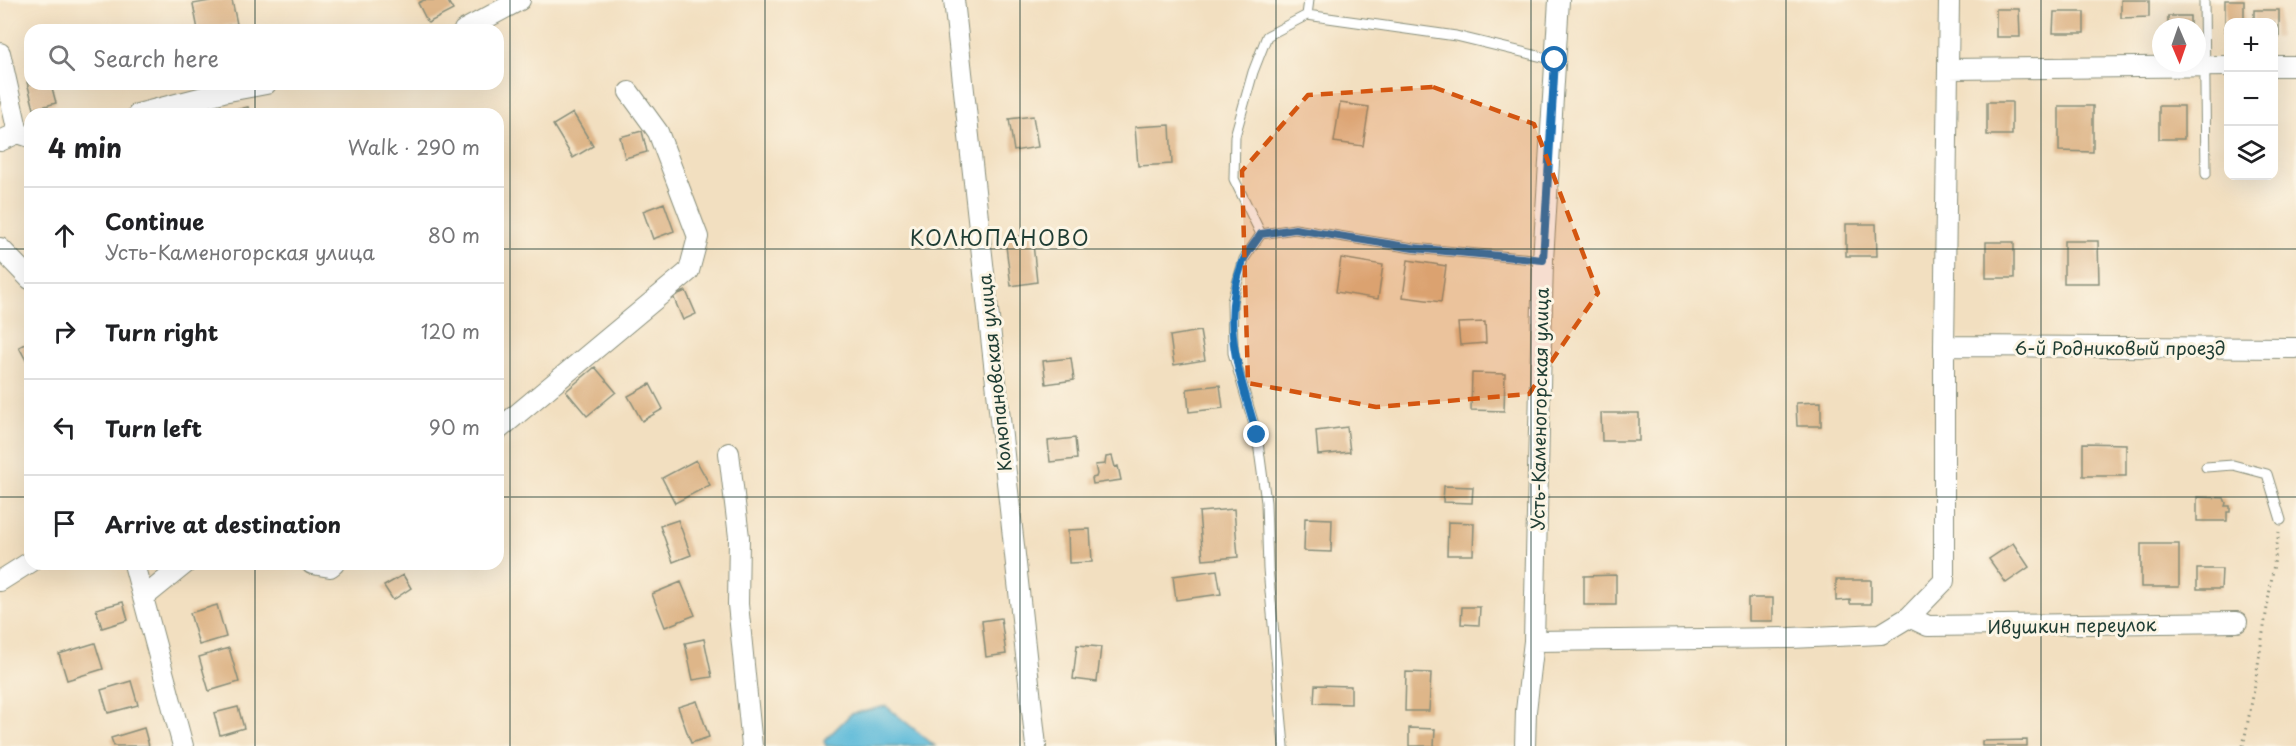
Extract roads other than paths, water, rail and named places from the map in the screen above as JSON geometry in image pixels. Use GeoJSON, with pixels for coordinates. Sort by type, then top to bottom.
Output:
{"type":"FeatureCollection","features":[{"type":"Feature","properties":{"kind":"street"},"geometry":{"type":"LineString","coordinates":[[475,24],[520,0]]}},
{"type":"Feature","properties":{"kind":"street","name":"Колюпановская улица"},"geometry":{"type":"LineString","coordinates":[[954,0],[1036,746]]}},
{"type":"Feature","properties":{"kind":"street","name":"Усть-Каменогорская улица"},"geometry":{"type":"LineString","coordinates":[[1525,746],[1526,711],[1534,642],[1543,260],[1559,0]]}},
{"type":"Feature","properties":{"kind":"street"},"geometry":{"type":"LineString","coordinates":[[1534,642],[1791,638],[1881,634],[1909,617],[1944,582],[1944,346],[1949,0]]}},
{"type":"Feature","properties":{"kind":"street"},"geometry":{"type":"LineString","coordinates":[[0,53],[16,137]]}},
{"type":"Feature","properties":{"kind":"street"},"geometry":{"type":"LineString","coordinates":[[2206,66],[2224,66]]}},
{"type":"Feature","properties":{"kind":"street"},"geometry":{"type":"LineString","coordinates":[[2278,66],[2296,66]]}},
{"type":"Feature","properties":{"kind":"street"},"geometry":{"type":"LineString","coordinates":[[1949,69],[2152,67]]}},
{"type":"Feature","properties":{"kind":"street"},"geometry":{"type":"LineString","coordinates":[[161,108],[234,90]]}},
{"type":"Feature","properties":{"kind":"street"},"geometry":{"type":"LineString","coordinates":[[504,425],[689,271],[698,237],[658,132],[629,92]]}},
{"type":"Feature","properties":{"kind":"street"},"geometry":{"type":"LineString","coordinates":[[0,248],[24,273]]}},
{"type":"Feature","properties":{"kind":"street","name":"6-й Родниковый проезд"},"geometry":{"type":"LineString","coordinates":[[1944,346],[2296,348]]}},
{"type":"Feature","properties":{"kind":"street"},"geometry":{"type":"LineString","coordinates":[[729,453],[740,537],[738,604],[752,746]]}},
{"type":"Feature","properties":{"kind":"street"},"geometry":{"type":"LineString","coordinates":[[0,581],[24,566]]}},
{"type":"Feature","properties":{"kind":"street"},"geometry":{"type":"LineString","coordinates":[[135,570],[183,746]]}},
{"type":"Feature","properties":{"kind":"street"},"geometry":{"type":"LineString","coordinates":[[142,598],[177,570]]}},
{"type":"Feature","properties":{"kind":"street","name":"Ивушкин переулок"},"geometry":{"type":"LineString","coordinates":[[1909,617],[1928,626],[2237,622]]}},
{"type":"Feature","properties":{"kind":"lane"},"geometry":{"type":"LineString","coordinates":[[1307,15],[1310,0]]}},
{"type":"Feature","properties":{"kind":"lane"},"geometry":{"type":"LineString","coordinates":[[2204,0],[2204,18]]}},
{"type":"Feature","properties":{"kind":"lane"},"geometry":{"type":"LineString","coordinates":[[1261,234],[1234,179],[1235,136],[1253,72],[1267,36],[1307,15],[1456,36],[1555,60]]}},
{"type":"Feature","properties":{"kind":"lane"},"geometry":{"type":"LineString","coordinates":[[2204,72],[2206,174]]}},
{"type":"Feature","properties":{"kind":"lane"},"geometry":{"type":"LineString","coordinates":[[1284,746],[1268,569],[1266,502],[1257,435],[1233,353],[1232,301],[1244,260],[1261,234],[1295,229],[1413,248],[1543,260]]}},
{"type":"Feature","properties":{"kind":"lane"},"geometry":{"type":"LineString","coordinates":[[2206,467],[2233,465],[2267,474],[2281,520]]}},
{"type":"Feature","properties":{"kind":"water"},"geometry":{"type":"Polygon","coordinates":[[[886,706],[935,746],[826,746],[824,741],[851,714],[886,706]]]}},
{"type":"Feature","properties":{"kind":"district","name":"КОЛЮПАНОВО"},"geometry":{"type":"Point","coordinates":[1000,237]}}]}
